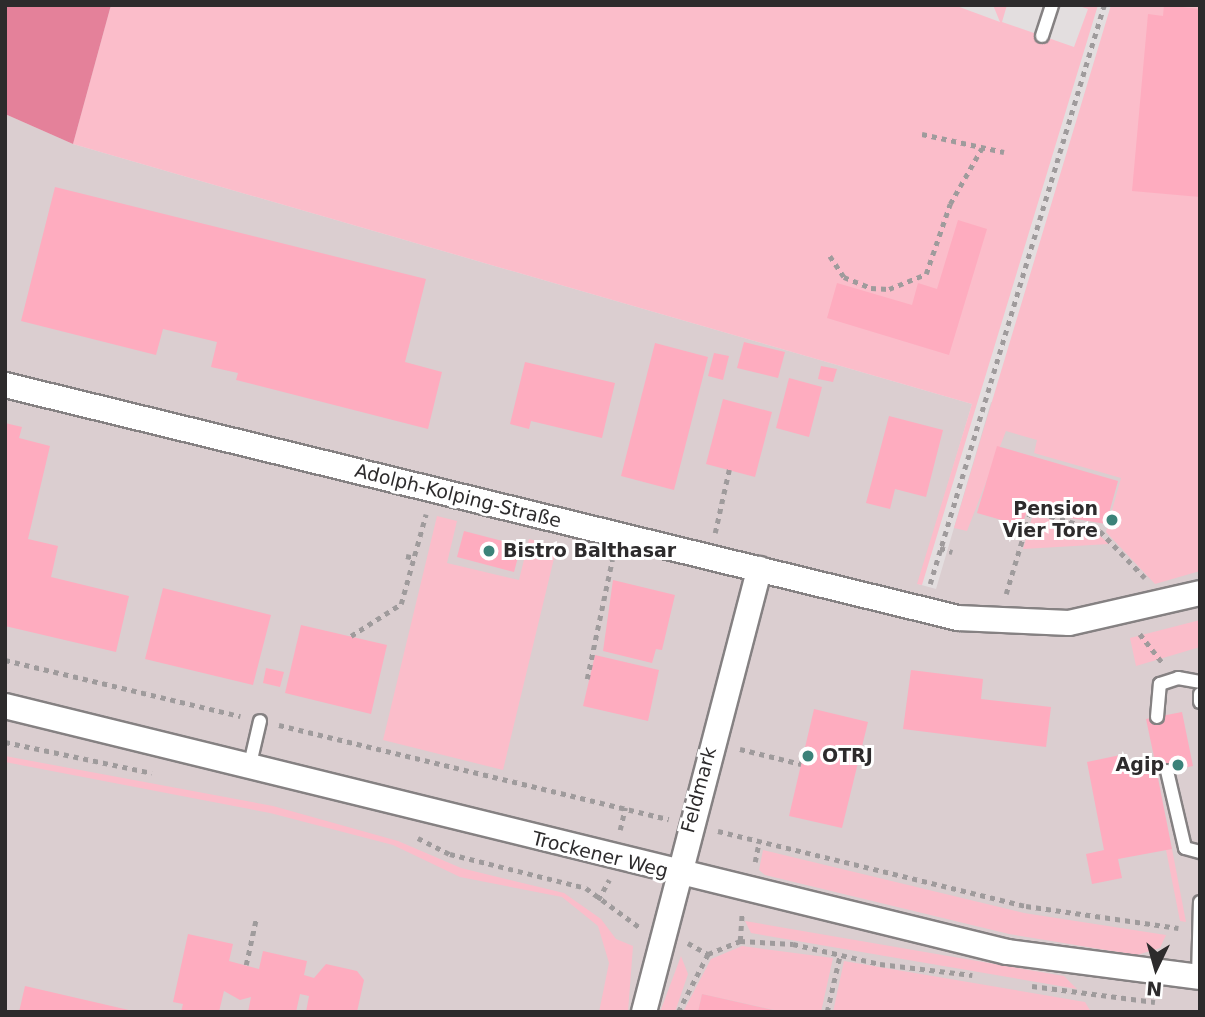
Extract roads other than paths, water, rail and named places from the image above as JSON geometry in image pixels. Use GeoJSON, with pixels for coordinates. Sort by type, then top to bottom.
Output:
{"type":"FeatureCollection","features":[{"type":"Feature","properties":{"kind":"street","name":"Adolph-Kolping-Straße"},"geometry":{"type":"LineString","coordinates":[[5,385],[923,611],[1002,623],[1069,623],[1161,606],[1200,593]]}},
{"type":"Feature","properties":{"kind":"street","name":"Feldmark"},"geometry":{"type":"LineString","coordinates":[[644,1012],[676,874],[759,569]]}},
{"type":"Feature","properties":{"kind":"street","name":"Trockener Weg"},"geometry":{"type":"LineString","coordinates":[[5,706],[250,764],[676,874],[1007,952],[1199,977]]}},
{"type":"Feature","properties":{"kind":"lane"},"geometry":{"type":"LineString","coordinates":[[1042,36],[1052,5]]}},
{"type":"Feature","properties":{"kind":"lane"},"geometry":{"type":"LineString","coordinates":[[1157,717],[1160,684],[1178,678],[1200,682]]}},
{"type":"Feature","properties":{"kind":"lane"},"geometry":{"type":"LineString","coordinates":[[1200,694],[1200,702]]}},
{"type":"Feature","properties":{"kind":"lane"},"geometry":{"type":"LineString","coordinates":[[250,764],[260,721]]}},
{"type":"Feature","properties":{"kind":"lane"},"geometry":{"type":"LineString","coordinates":[[1167,771],[1185,848],[1200,852]]}},
{"type":"Feature","properties":{"kind":"lane"},"geometry":{"type":"LineString","coordinates":[[1199,977],[1200,902]]}},
{"type":"Feature","properties":{"kind":"place","name":"Pension Vier Tore"},"geometry":{"type":"Point","coordinates":[1112,520]}},
{"type":"Feature","properties":{"kind":"place","name":"Bistro Balthasar"},"geometry":{"type":"Point","coordinates":[489,551]}},
{"type":"Feature","properties":{"kind":"place","name":"OTRJ"},"geometry":{"type":"Point","coordinates":[808,756]}},
{"type":"Feature","properties":{"kind":"place","name":"Agip"},"geometry":{"type":"Point","coordinates":[1178,765]}}]}
